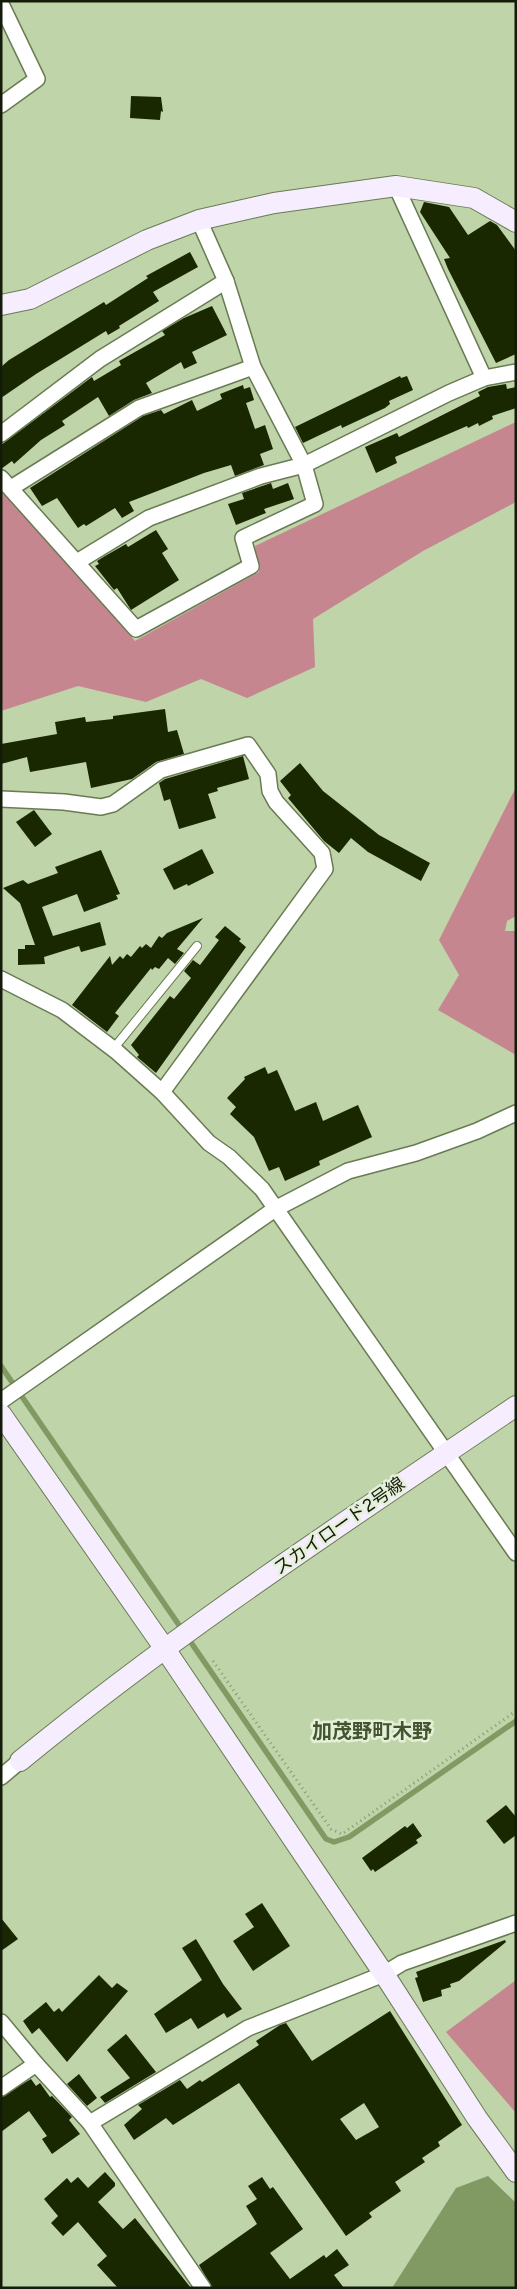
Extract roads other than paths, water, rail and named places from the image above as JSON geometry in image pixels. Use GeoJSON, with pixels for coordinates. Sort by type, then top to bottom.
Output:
{"type":"FeatureCollection","features":[{"type":"Feature","properties":{"kind":"street"},"geometry":{"type":"LineString","coordinates":[[1,4],[37,79],[1,105]]}},
{"type":"Feature","properties":{"kind":"street"},"geometry":{"type":"LineString","coordinates":[[396,186],[484,378]]}},
{"type":"Feature","properties":{"kind":"street"},"geometry":{"type":"LineString","coordinates":[[1,305],[30,299],[147,240],[199,220],[274,203],[396,186],[474,198],[516,222]]}},
{"type":"Feature","properties":{"kind":"street"},"geometry":{"type":"LineString","coordinates":[[199,220],[226,281],[253,367],[304,465],[315,504],[243,538],[251,566],[136,629],[6,483],[139,408],[253,367]]}},
{"type":"Feature","properties":{"kind":"street"},"geometry":{"type":"LineString","coordinates":[[1,434],[100,359],[226,281]]}},
{"type":"Feature","properties":{"kind":"street"},"geometry":{"type":"LineString","coordinates":[[77,562],[149,518],[261,476],[304,465],[449,393],[484,378],[516,372]]}},
{"type":"Feature","properties":{"kind":"street"},"geometry":{"type":"LineString","coordinates":[[1,799],[64,802],[101,807],[113,804],[161,770],[248,745],[268,774],[270,791],[276,802],[322,854],[326,869],[162,1092]]}},
{"type":"Feature","properties":{"kind":"street"},"geometry":{"type":"LineString","coordinates":[[1,979],[62,1010],[114,1048],[162,1092],[209,1143],[229,1157],[262,1189],[516,1553]]}},
{"type":"Feature","properties":{"kind":"street"},"geometry":{"type":"LineString","coordinates":[[11,1393],[275,1209],[348,1171],[416,1153],[477,1131],[516,1113]]}},
{"type":"Feature","properties":{"kind":"street","name":"スカイロード2号線"},"geometry":{"type":"LineString","coordinates":[[20,1761],[92,1702],[195,1628],[516,1406]]}},
{"type":"Feature","properties":{"kind":"street"},"geometry":{"type":"LineString","coordinates":[[1,1414],[172,1645],[477,2118],[516,2172]]}},
{"type":"Feature","properties":{"kind":"street"},"geometry":{"type":"LineString","coordinates":[[1,1777],[20,1761]]}},
{"type":"Feature","properties":{"kind":"street"},"geometry":{"type":"LineString","coordinates":[[90,2123],[248,2028],[384,1974],[402,1963],[516,1923]]}},
{"type":"Feature","properties":{"kind":"street"},"geometry":{"type":"LineString","coordinates":[[1,2022],[36,2064],[90,2123],[203,2288]]}},
{"type":"Feature","properties":{"kind":"street"},"geometry":{"type":"LineString","coordinates":[[1,2088],[36,2064]]}},
{"type":"Feature","properties":{"kind":"lane"},"geometry":{"type":"LineString","coordinates":[[114,1048],[197,946]]}},
{"type":"Feature","properties":{"kind":"waterway"},"geometry":{"type":"LineString","coordinates":[[1,1366],[326,1839],[334,1842],[349,1837],[516,1721]]}},
{"type":"Feature","properties":{"kind":"district","name":"加茂野町木野"},"geometry":{"type":"Point","coordinates":[372,1733]}}]}
